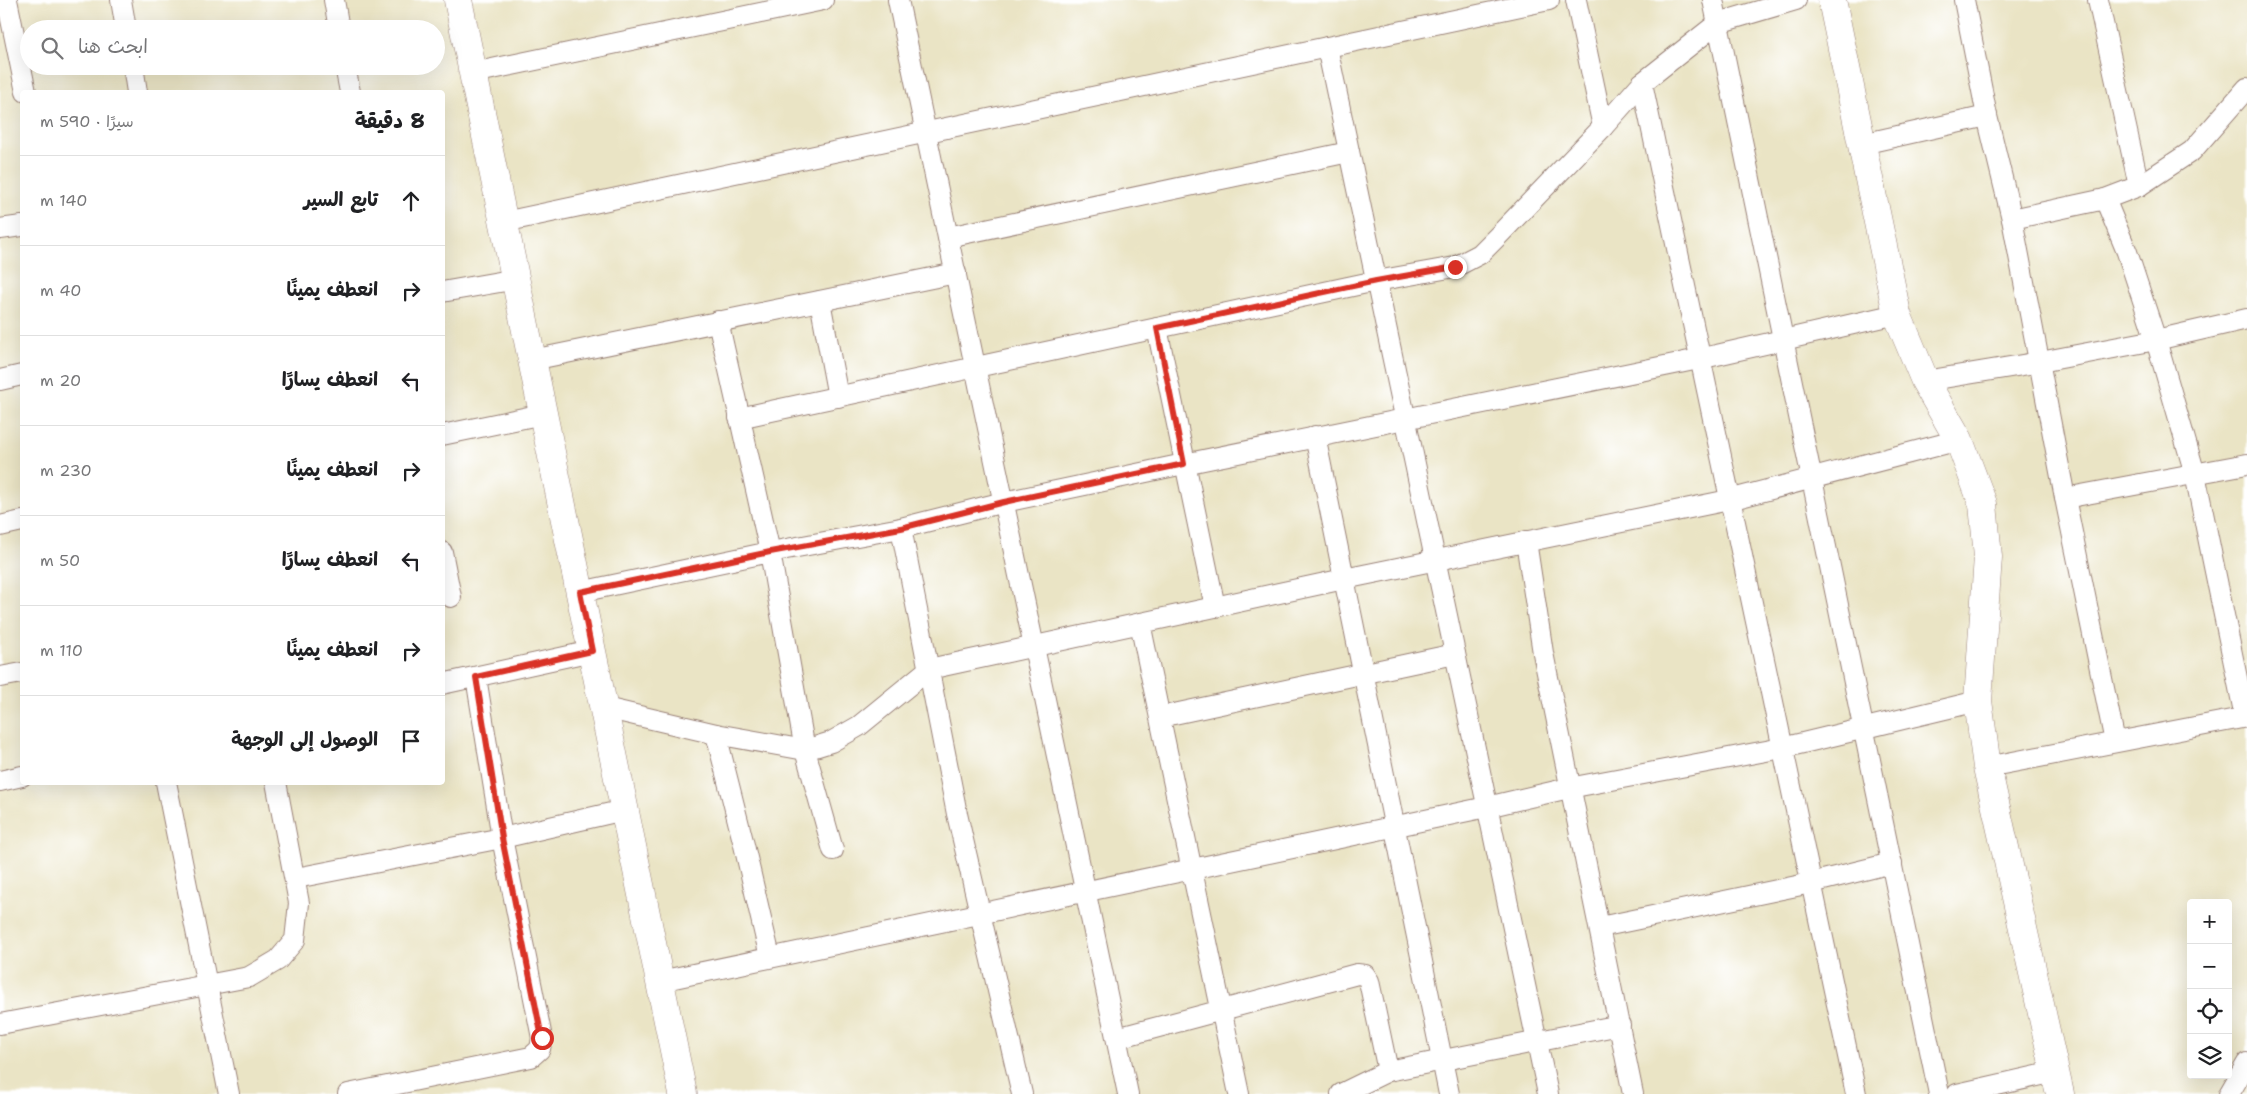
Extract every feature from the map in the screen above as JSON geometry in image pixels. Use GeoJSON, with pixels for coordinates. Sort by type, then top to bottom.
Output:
{"type":"FeatureCollection","features":[{"type":"Feature","properties":{"kind":"street"},"geometry":{"type":"LineString","coordinates":[[7,0],[20,63]]}},
{"type":"Feature","properties":{"kind":"street"},"geometry":{"type":"LineString","coordinates":[[121,0],[124,20]]}},
{"type":"Feature","properties":{"kind":"street"},"geometry":{"type":"LineString","coordinates":[[334,0],[337,20]]}},
{"type":"Feature","properties":{"kind":"street"},"geometry":{"type":"LineString","coordinates":[[458,0],[683,1094]]}},
{"type":"Feature","properties":{"kind":"street"},"geometry":{"type":"LineString","coordinates":[[473,73],[824,0]]}},
{"type":"Feature","properties":{"kind":"street"},"geometry":{"type":"LineString","coordinates":[[898,0],[1128,1094]]}},
{"type":"Feature","properties":{"kind":"street"},"geometry":{"type":"LineString","coordinates":[[504,222],[1549,0]]}},
{"type":"Feature","properties":{"kind":"street"},"geometry":{"type":"LineString","coordinates":[[1576,0],[1603,127]]}},
{"type":"Feature","properties":{"kind":"street"},"geometry":{"type":"LineString","coordinates":[[1713,0],[1939,1094]]}},
{"type":"Feature","properties":{"kind":"street"},"geometry":{"type":"LineString","coordinates":[[739,418],[1376,281],[1455,267],[1480,254],[1603,127],[1642,83],[1718,24],[1796,0]]}},
{"type":"Feature","properties":{"kind":"street"},"geometry":{"type":"LineString","coordinates":[[1832,0],[1898,314],[1925,381],[1959,440],[1983,504],[1988,557],[1978,701],[1988,767],[2057,1083],[1957,1094]]}},
{"type":"Feature","properties":{"kind":"street"},"geometry":{"type":"LineString","coordinates":[[1964,0],[1987,116],[2012,218],[2065,498],[2115,742]]}},
{"type":"Feature","properties":{"kind":"street"},"geometry":{"type":"LineString","coordinates":[[2098,0],[2139,186]]}},
{"type":"Feature","properties":{"kind":"street"},"geometry":{"type":"LineString","coordinates":[[1327,47],[1548,1094]]}},
{"type":"Feature","properties":{"kind":"street"},"geometry":{"type":"LineString","coordinates":[[22,75],[26,90]]}},
{"type":"Feature","properties":{"kind":"street"},"geometry":{"type":"LineString","coordinates":[[134,75],[137,90]]}},
{"type":"Feature","properties":{"kind":"street"},"geometry":{"type":"LineString","coordinates":[[347,75],[350,90]]}},
{"type":"Feature","properties":{"kind":"street"},"geometry":{"type":"LineString","coordinates":[[1642,83],[1856,1094]]}},
{"type":"Feature","properties":{"kind":"street"},"geometry":{"type":"LineString","coordinates":[[2012,218],[2105,199],[2139,186],[2192,151],[2247,88]]}},
{"type":"Feature","properties":{"kind":"street"},"geometry":{"type":"LineString","coordinates":[[1862,144],[1987,116]]}},
{"type":"Feature","properties":{"kind":"street"},"geometry":{"type":"LineString","coordinates":[[948,237],[1349,152]]}},
{"type":"Feature","properties":{"kind":"street"},"geometry":{"type":"LineString","coordinates":[[1988,767],[2246,717],[2195,474],[2156,340],[2126,252],[2105,199]]}},
{"type":"Feature","properties":{"kind":"street"},"geometry":{"type":"LineString","coordinates":[[0,229],[20,226]]}},
{"type":"Feature","properties":{"kind":"street"},"geometry":{"type":"LineString","coordinates":[[532,360],[956,273]]}},
{"type":"Feature","properties":{"kind":"street"},"geometry":{"type":"LineString","coordinates":[[445,291],[516,279]]}},
{"type":"Feature","properties":{"kind":"street"},"geometry":{"type":"LineString","coordinates":[[820,301],[838,397]]}},
{"type":"Feature","properties":{"kind":"street"},"geometry":{"type":"LineString","coordinates":[[580,592],[770,552],[901,528],[1004,502],[1315,436],[1699,359],[1783,338],[1898,314]]}},
{"type":"Feature","properties":{"kind":"street"},"geometry":{"type":"LineString","coordinates":[[718,321],[770,552],[805,750],[833,850]]}},
{"type":"Feature","properties":{"kind":"street"},"geometry":{"type":"LineString","coordinates":[[1925,381],[2246,325]]}},
{"type":"Feature","properties":{"kind":"street"},"geometry":{"type":"LineString","coordinates":[[1157,328],[1215,606]]}},
{"type":"Feature","properties":{"kind":"street"},"geometry":{"type":"LineString","coordinates":[[0,380],[20,375]]}},
{"type":"Feature","properties":{"kind":"street"},"geometry":{"type":"LineString","coordinates":[[445,434],[543,414]]}},
{"type":"Feature","properties":{"kind":"street"},"geometry":{"type":"LineString","coordinates":[[1315,436],[1449,1094]]}},
{"type":"Feature","properties":{"kind":"street"},"geometry":{"type":"LineString","coordinates":[[605,708],[716,734],[805,750],[831,742],[859,726],[929,669],[1215,606],[1729,500],[1812,480],[1959,440]]}},
{"type":"Feature","properties":{"kind":"street"},"geometry":{"type":"LineString","coordinates":[[2065,498],[2247,464]]}},
{"type":"Feature","properties":{"kind":"street"},"geometry":{"type":"LineString","coordinates":[[0,526],[20,521]]}},
{"type":"Feature","properties":{"kind":"street"},"geometry":{"type":"LineString","coordinates":[[901,528],[957,814],[1022,1094]]}},
{"type":"Feature","properties":{"kind":"street"},"geometry":{"type":"LineString","coordinates":[[1526,541],[1543,652],[1569,788],[1600,927],[1633,1094]]}},
{"type":"Feature","properties":{"kind":"street"},"geometry":{"type":"LineString","coordinates":[[445,569],[450,597]]}},
{"type":"Feature","properties":{"kind":"street"},"geometry":{"type":"LineString","coordinates":[[1140,624],[1239,1094]]}},
{"type":"Feature","properties":{"kind":"street"},"geometry":{"type":"LineString","coordinates":[[445,683],[592,651]]}},
{"type":"Feature","properties":{"kind":"street"},"geometry":{"type":"LineString","coordinates":[[1160,717],[1455,654]]}},
{"type":"Feature","properties":{"kind":"street"},"geometry":{"type":"LineString","coordinates":[[0,677],[20,673]]}},
{"type":"Feature","properties":{"kind":"street"},"geometry":{"type":"LineString","coordinates":[[348,1094],[531,1057],[540,1050],[542,1038],[502,838],[476,677]]}},
{"type":"Feature","properties":{"kind":"street"},"geometry":{"type":"LineString","coordinates":[[660,981],[1487,807],[1569,788],[1782,748],[1978,701]]}},
{"type":"Feature","properties":{"kind":"street"},"geometry":{"type":"LineString","coordinates":[[716,734],[770,957]]}},
{"type":"Feature","properties":{"kind":"street"},"geometry":{"type":"LineString","coordinates":[[0,781],[20,776]]}},
{"type":"Feature","properties":{"kind":"street"},"geometry":{"type":"LineString","coordinates":[[167,785],[229,1094]]}},
{"type":"Feature","properties":{"kind":"street"},"geometry":{"type":"LineString","coordinates":[[0,1024],[249,977],[278,960],[295,940],[299,903],[296,878],[277,785]]}},
{"type":"Feature","properties":{"kind":"street"},"geometry":{"type":"LineString","coordinates":[[296,878],[502,838],[624,810]]}},
{"type":"Feature","properties":{"kind":"street"},"geometry":{"type":"LineString","coordinates":[[1600,927],[1811,883],[1892,863]]}},
{"type":"Feature","properties":{"kind":"street"},"geometry":{"type":"LineString","coordinates":[[1116,1038],[1357,974],[1365,975],[1370,981],[1388,1071]]}},
{"type":"Feature","properties":{"kind":"street"},"geometry":{"type":"LineString","coordinates":[[1341,1094],[1388,1071],[1620,1024]]}},
{"type":"Feature","properties":{"kind":"street"},"geometry":{"type":"LineString","coordinates":[[2229,1094],[2247,1063]]}},
{"type":"Feature","properties":{"kind":"route"},"geometry":{"type":"LineString","coordinates":[[542,1038],[502,838],[476,677],[592,651],[580,592],[860,534],[901,528],[1004,502],[1184,464],[1157,328],[1376,281],[1455,267]]}}]}
